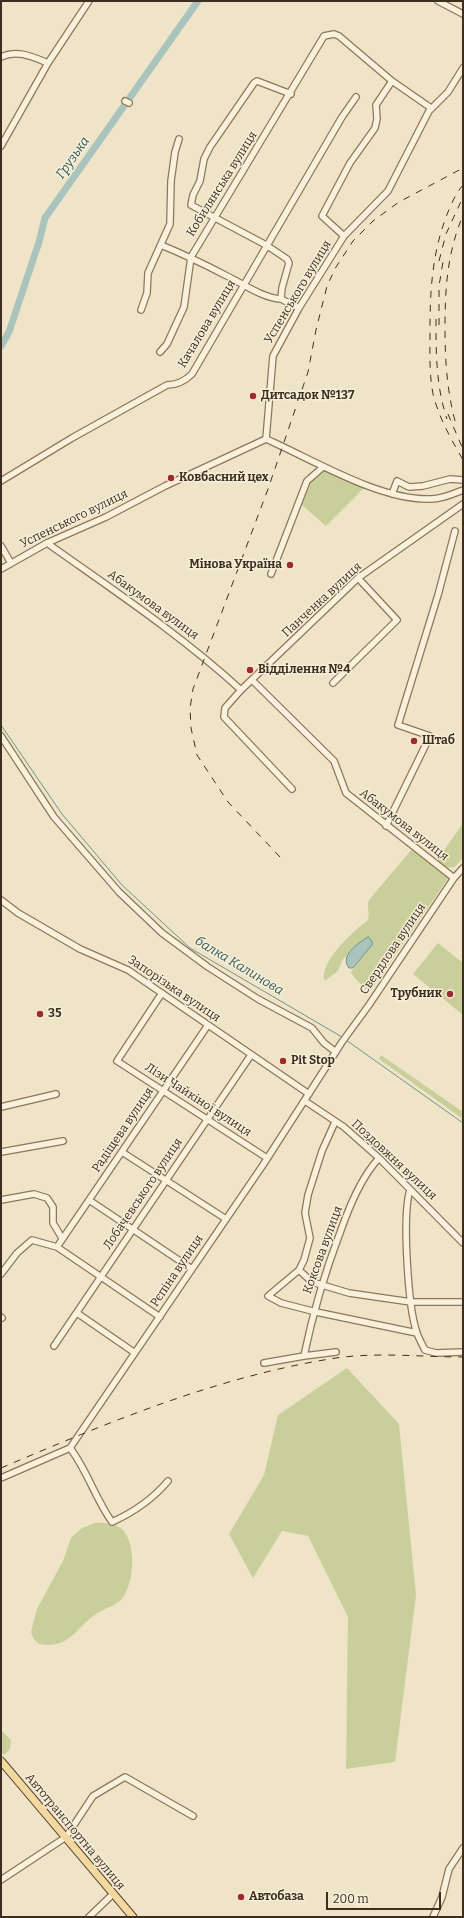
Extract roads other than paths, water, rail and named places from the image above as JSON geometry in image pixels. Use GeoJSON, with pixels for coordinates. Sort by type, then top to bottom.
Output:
{"type":"FeatureCollection","features":[{"type":"Feature","properties":{"kind":"main road","name":"Автотранспортна вулиця"},"geometry":{"type":"LineString","coordinates":[[1,1761],[133,1917]]}},
{"type":"Feature","properties":{"kind":"street"},"geometry":{"type":"LineString","coordinates":[[1,146],[48,64],[89,1]]}},
{"type":"Feature","properties":{"kind":"street"},"geometry":{"type":"LineString","coordinates":[[441,2],[463,14]]}},
{"type":"Feature","properties":{"kind":"street","name":"Кобилянська вулиця"},"geometry":{"type":"LineString","coordinates":[[160,352],[167,344],[184,307],[191,258],[291,94],[324,36],[334,34],[339,36],[392,81]]}},
{"type":"Feature","properties":{"kind":"street"},"geometry":{"type":"LineString","coordinates":[[1,57],[12,53],[20,54],[32,56],[48,64]]}},
{"type":"Feature","properties":{"kind":"street","name":"Успенського вулиця"},"geometry":{"type":"LineString","coordinates":[[1,569],[47,543],[106,517],[165,486],[266,439],[273,356],[299,308],[344,236],[388,191],[431,108],[448,92],[463,68]]}},
{"type":"Feature","properties":{"kind":"street"},"geometry":{"type":"LineString","coordinates":[[281,299],[282,288],[289,263],[287,259],[266,245],[191,205],[193,195],[200,181],[204,159],[210,147],[254,83],[257,81],[291,94]]}},
{"type":"Feature","properties":{"kind":"street"},"geometry":{"type":"LineString","coordinates":[[344,236],[322,216],[350,163],[375,128],[377,118],[376,105],[392,81],[431,108]]}},
{"type":"Feature","properties":{"kind":"street","name":"Качалова вулиця"},"geometry":{"type":"LineString","coordinates":[[1,481],[72,438],[167,385],[175,385],[185,380],[197,366],[266,245],[311,172],[342,117],[356,97]]}},
{"type":"Feature","properties":{"kind":"street"},"geometry":{"type":"LineString","coordinates":[[141,310],[147,293],[148,273],[170,224],[175,152],[179,139]]}},
{"type":"Feature","properties":{"kind":"street"},"geometry":{"type":"LineString","coordinates":[[160,245],[299,308]]}},
{"type":"Feature","properties":{"kind":"street"},"geometry":{"type":"LineString","coordinates":[[266,439],[323,467],[392,494],[431,500],[447,497],[463,490]]}},
{"type":"Feature","properties":{"kind":"street"},"geometry":{"type":"LineString","coordinates":[[271,574],[307,481],[323,467]]}},
{"type":"Feature","properties":{"kind":"street"},"geometry":{"type":"LineString","coordinates":[[392,494],[397,481],[409,487],[423,486],[450,479],[463,480]]}},
{"type":"Feature","properties":{"kind":"street","name":"Панченка вулиця"},"geometry":{"type":"LineString","coordinates":[[292,789],[224,717],[225,708],[241,690],[358,578],[463,504]]}},
{"type":"Feature","properties":{"kind":"street"},"geometry":{"type":"LineString","coordinates":[[386,826],[430,736],[398,725],[438,596],[455,531]]}},
{"type":"Feature","properties":{"kind":"street","name":"Абакумова вулиця"},"geometry":{"type":"LineString","coordinates":[[47,543],[181,638],[211,662],[241,690]]}},
{"type":"Feature","properties":{"kind":"street"},"geometry":{"type":"LineString","coordinates":[[1,546],[11,563]]}},
{"type":"Feature","properties":{"kind":"street"},"geometry":{"type":"LineString","coordinates":[[334,683],[397,620],[358,578]]}},
{"type":"Feature","properties":{"kind":"street","name":"Абакумова вулиця"},"geometry":{"type":"LineString","coordinates":[[252,680],[334,761],[346,793],[454,878]]}},
{"type":"Feature","properties":{"kind":"street"},"geometry":{"type":"LineString","coordinates":[[1,736],[54,817],[119,892],[162,933],[208,967],[258,999],[312,1028],[324,1043],[336,1052]]}},
{"type":"Feature","properties":{"kind":"street","name":"Свердлова вулиця"},"geometry":{"type":"LineString","coordinates":[[342,1042],[454,878],[463,868]]}},
{"type":"Feature","properties":{"kind":"street","name":"Запорізька вулиця"},"geometry":{"type":"LineString","coordinates":[[1,900],[18,913],[80,949],[128,970],[309,1094]]}},
{"type":"Feature","properties":{"kind":"street","name":"Лізи Чайкіної вулиця"},"geometry":{"type":"LineString","coordinates":[[162,993],[117,1061],[267,1158]]}},
{"type":"Feature","properties":{"kind":"street","name":"Радіщева вулиця"},"geometry":{"type":"LineString","coordinates":[[56,1247],[208,1025]]}},
{"type":"Feature","properties":{"kind":"street","name":"Рєпіна вулиця"},"geometry":{"type":"LineString","coordinates":[[70,1448],[267,1158],[342,1042]]}},
{"type":"Feature","properties":{"kind":"street","name":"Лобачевського вулиця"},"geometry":{"type":"LineString","coordinates":[[54,1346],[251,1055]]}},
{"type":"Feature","properties":{"kind":"street"},"geometry":{"type":"LineString","coordinates":[[1,1107],[56,1094]]}},
{"type":"Feature","properties":{"kind":"street","name":"Поздовжня вулиця"},"geometry":{"type":"LineString","coordinates":[[305,1101],[335,1122],[379,1158],[463,1243]]}},
{"type":"Feature","properties":{"kind":"street"},"geometry":{"type":"LineString","coordinates":[[335,1122],[322,1151],[308,1195],[305,1213],[310,1238],[304,1260],[299,1270],[268,1296],[281,1303],[313,1312],[417,1333]]}},
{"type":"Feature","properties":{"kind":"street"},"geometry":{"type":"LineString","coordinates":[[1,1152],[63,1141]]}},
{"type":"Feature","properties":{"kind":"street"},"geometry":{"type":"LineString","coordinates":[[122,1152],[226,1219]]}},
{"type":"Feature","properties":{"kind":"street","name":"Коксова вулиця"},"geometry":{"type":"LineString","coordinates":[[304,1356],[320,1285],[348,1210],[370,1168],[379,1158]]}},
{"type":"Feature","properties":{"kind":"street"},"geometry":{"type":"LineString","coordinates":[[410,1190],[408,1198],[407,1242],[411,1302],[417,1333],[425,1350],[436,1353],[463,1352]]}},
{"type":"Feature","properties":{"kind":"street"},"geometry":{"type":"LineString","coordinates":[[1,1200],[34,1194],[47,1198],[53,1208],[54,1223],[62,1238]]}},
{"type":"Feature","properties":{"kind":"street"},"geometry":{"type":"LineString","coordinates":[[89,1200],[192,1269]]}},
{"type":"Feature","properties":{"kind":"street"},"geometry":{"type":"LineString","coordinates":[[1,1274],[17,1253],[32,1240],[56,1247],[160,1317]]}},
{"type":"Feature","properties":{"kind":"street"},"geometry":{"type":"LineString","coordinates":[[299,1270],[312,1282],[349,1293],[411,1302],[463,1302]]}},
{"type":"Feature","properties":{"kind":"street"},"geometry":{"type":"LineString","coordinates":[[77,1314],[135,1353]]}},
{"type":"Feature","properties":{"kind":"street"},"geometry":{"type":"LineString","coordinates":[[264,1363],[336,1352]]}},
{"type":"Feature","properties":{"kind":"street"},"geometry":{"type":"LineString","coordinates":[[1,1478],[70,1448],[80,1460],[103,1509],[112,1522],[130,1514],[148,1502],[168,1481]]}},
{"type":"Feature","properties":{"kind":"street"},"geometry":{"type":"LineString","coordinates":[[1,1880],[66,1837],[92,1796],[125,1777],[193,1816]]}},
{"type":"Feature","properties":{"kind":"street"},"geometry":{"type":"LineString","coordinates":[[433,1917],[442,1897],[449,1869],[463,1848]]}},
{"type":"Feature","properties":{"kind":"street"},"geometry":{"type":"LineString","coordinates":[[89,1917],[113,1894]]}},
{"type":"Feature","properties":{"kind":"water"},"geometry":{"type":"Polygon","coordinates":[[[368,937],[372,941],[372,945],[353,968],[349,968],[346,959],[348,954],[355,946],[368,937]]]}},
{"type":"Feature","properties":{"kind":"waterway","name":"Грузька"},"geometry":{"type":"LineString","coordinates":[[1,346],[9,332],[39,242],[45,218],[198,1]]}},
{"type":"Feature","properties":{"kind":"waterway","name":"балка Калинова"},"geometry":{"type":"LineString","coordinates":[[1,725],[62,814],[122,885],[190,948],[342,1037]]}},
{"type":"Feature","properties":{"kind":"waterway","name":"балка Калинова"},"geometry":{"type":"LineString","coordinates":[[346,1040],[463,1123]]}},
{"type":"Feature","properties":{"kind":"railway"},"geometry":{"type":"LineString","coordinates":[[280,857],[228,802],[197,755],[191,728],[190,708],[193,689],[268,489],[308,372],[316,330],[327,286],[336,267],[353,241],[373,221],[399,202],[463,168]]}},
{"type":"Feature","properties":{"kind":"railway"},"geometry":{"type":"LineString","coordinates":[[463,185],[455,196],[446,217],[441,231],[435,259],[431,302],[430,355],[433,394],[446,428],[463,460]]}},
{"type":"Feature","properties":{"kind":"railway"},"geometry":{"type":"LineString","coordinates":[[439,261],[446,234],[463,197]]}},
{"type":"Feature","properties":{"kind":"railway"},"geometry":{"type":"LineString","coordinates":[[455,421],[448,387],[446,364],[446,285],[453,244],[463,215]]}},
{"type":"Feature","properties":{"kind":"railway"},"geometry":{"type":"LineString","coordinates":[[439,325],[439,286],[444,256]]}},
{"type":"Feature","properties":{"kind":"railway"},"geometry":{"type":"LineString","coordinates":[[436,319],[439,382],[443,407],[447,419]]}},
{"type":"Feature","properties":{"kind":"railway"},"geometry":{"type":"LineString","coordinates":[[448,414],[462,447]]}},
{"type":"Feature","properties":{"kind":"railway"},"geometry":{"type":"LineString","coordinates":[[1,1468],[82,1434],[165,1402],[249,1376],[292,1366],[352,1356],[383,1355],[463,1357]]}},
{"type":"Feature","properties":{"kind":"place","name":"Дитсадок №137"},"geometry":{"type":"Point","coordinates":[253,396]}},
{"type":"Feature","properties":{"kind":"place","name":"Ковбасний цех"},"geometry":{"type":"Point","coordinates":[171,478]}},
{"type":"Feature","properties":{"kind":"place","name":"Мінова Україна"},"geometry":{"type":"Point","coordinates":[290,565]}},
{"type":"Feature","properties":{"kind":"place","name":"Відділення №4"},"geometry":{"type":"Point","coordinates":[250,670]}},
{"type":"Feature","properties":{"kind":"place","name":"Штаб"},"geometry":{"type":"Point","coordinates":[414,741]}},
{"type":"Feature","properties":{"kind":"place","name":"Трубник"},"geometry":{"type":"Point","coordinates":[450,994]}},
{"type":"Feature","properties":{"kind":"place","name":"35"},"geometry":{"type":"Point","coordinates":[40,1014]}},
{"type":"Feature","properties":{"kind":"place","name":"Pit Stop"},"geometry":{"type":"Point","coordinates":[283,1061]}},
{"type":"Feature","properties":{"kind":"place","name":"Автобаза"},"geometry":{"type":"Point","coordinates":[241,1897]}}]}
